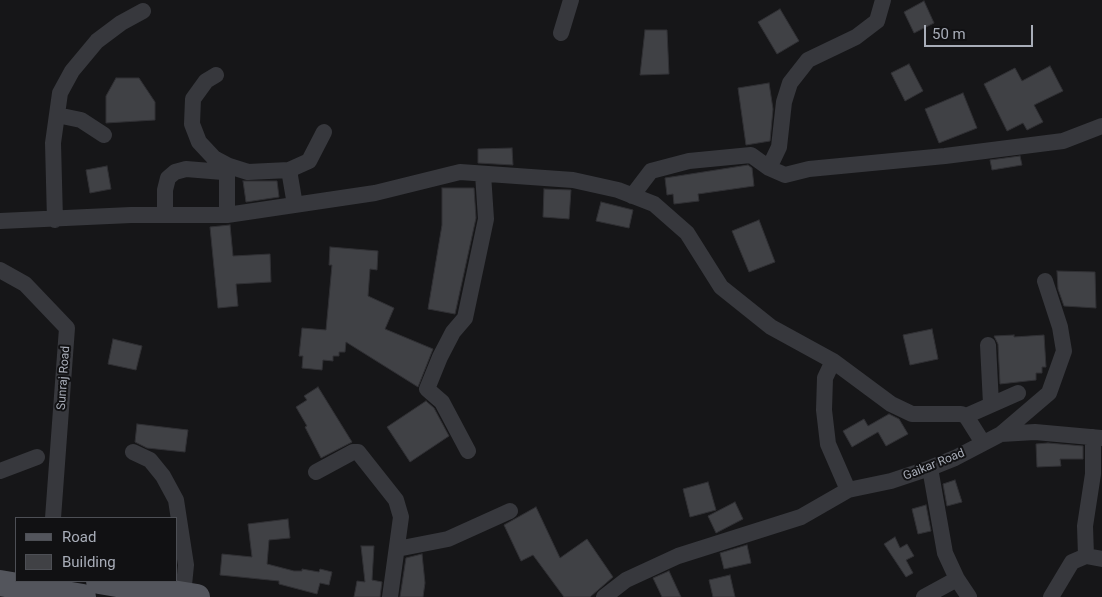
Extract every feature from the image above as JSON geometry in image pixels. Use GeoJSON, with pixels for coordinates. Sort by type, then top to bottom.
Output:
{"type":"FeatureCollection","features":[{"type":"Feature","properties":{"kind":"main road"},"geometry":{"type":"LineString","coordinates":[[0,564],[15,567]]}},
{"type":"Feature","properties":{"kind":"main road"},"geometry":{"type":"LineString","coordinates":[[105,582],[190,596]]}},
{"type":"Feature","properties":{"kind":"main road"},"geometry":{"type":"LineString","coordinates":[[0,583],[83,597]]}},
{"type":"Feature","properties":{"kind":"street"},"geometry":{"type":"LineString","coordinates":[[561,33],[571,0]]}},
{"type":"Feature","properties":{"kind":"street"},"geometry":{"type":"LineString","coordinates":[[769,168],[779,147],[784,102],[790,83],[808,60],[856,36],[877,21],[883,0]]}},
{"type":"Feature","properties":{"kind":"street"},"geometry":{"type":"LineString","coordinates":[[55,220],[52,143],[60,93],[72,71],[96,41],[144,11]]}},
{"type":"Feature","properties":{"kind":"street"},"geometry":{"type":"LineString","coordinates":[[216,75],[206,81],[193,99],[192,124],[199,142],[214,158],[229,166],[248,172],[289,170],[309,161],[324,132]]}},
{"type":"Feature","properties":{"kind":"street"},"geometry":{"type":"LineString","coordinates":[[56,115],[81,120],[104,134]]}},
{"type":"Feature","properties":{"kind":"street"},"geometry":{"type":"LineString","coordinates":[[632,196],[651,171],[689,161],[750,155],[769,168],[785,175],[809,169],[945,156],[1063,141],[1102,126]]}},
{"type":"Feature","properties":{"kind":"street"},"geometry":{"type":"LineString","coordinates":[[165,216],[165,190],[168,178],[175,172],[186,169],[223,172],[227,176],[227,216]]}},
{"type":"Feature","properties":{"kind":"street"},"geometry":{"type":"LineString","coordinates":[[289,170],[295,205]]}},
{"type":"Feature","properties":{"kind":"street"},"geometry":{"type":"LineString","coordinates":[[0,221],[55,220],[131,214],[227,216],[375,193],[460,172],[573,180],[654,204],[687,233],[720,286],[771,327],[833,361],[891,404],[912,414],[961,414],[966,416],[983,443]]}},
{"type":"Feature","properties":{"kind":"street"},"geometry":{"type":"LineString","coordinates":[[468,451],[442,402],[427,389],[453,332],[465,318],[486,219],[483,174]]}},
{"type":"Feature","properties":{"kind":"street","name":"Sunraj Road"},"geometry":{"type":"LineString","coordinates":[[0,270],[25,284],[67,328],[53,517]]}},
{"type":"Feature","properties":{"kind":"street"},"geometry":{"type":"LineString","coordinates":[[1001,434],[1049,393],[1064,351],[1060,327],[1045,281]]}},
{"type":"Feature","properties":{"kind":"street"},"geometry":{"type":"LineString","coordinates":[[988,345],[991,404]]}},
{"type":"Feature","properties":{"kind":"street"},"geometry":{"type":"LineString","coordinates":[[833,361],[826,378],[824,410],[828,444],[848,490]]}},
{"type":"Feature","properties":{"kind":"street"},"geometry":{"type":"LineString","coordinates":[[966,416],[1018,393]]}},
{"type":"Feature","properties":{"kind":"street"},"geometry":{"type":"LineString","coordinates":[[1001,434],[1035,432],[1098,438],[1085,526],[1094,557],[1072,562],[1051,597]]}},
{"type":"Feature","properties":{"kind":"street","name":"Gaikar Road"},"geometry":{"type":"LineString","coordinates":[[604,597],[626,580],[678,556],[801,517],[848,490],[891,481],[930,468],[956,458],[1001,434]]}},
{"type":"Feature","properties":{"kind":"street"},"geometry":{"type":"LineString","coordinates":[[132,452],[150,460],[163,476],[176,500],[190,596]]}},
{"type":"Feature","properties":{"kind":"street"},"geometry":{"type":"LineString","coordinates":[[316,472],[353,452],[358,452],[400,508],[397,549],[390,597]]}},
{"type":"Feature","properties":{"kind":"street"},"geometry":{"type":"LineString","coordinates":[[0,471],[37,457]]}},
{"type":"Feature","properties":{"kind":"street"},"geometry":{"type":"LineString","coordinates":[[930,468],[945,554],[957,579],[969,597]]}},
{"type":"Feature","properties":{"kind":"street"},"geometry":{"type":"LineString","coordinates":[[397,549],[448,539],[510,511]]}},
{"type":"Feature","properties":{"kind":"street"},"geometry":{"type":"LineString","coordinates":[[924,597],[957,579]]}},
{"type":"Feature","properties":{"kind":"building"},"geometry":{"type":"Polygon","coordinates":[[[924,1],[934,23],[914,33],[904,12],[924,1]]]}},
{"type":"Feature","properties":{"kind":"building"},"geometry":{"type":"Polygon","coordinates":[[[780,9],[799,41],[777,54],[758,22],[780,9]]]}},
{"type":"Feature","properties":{"kind":"building"},"geometry":{"type":"Polygon","coordinates":[[[645,30],[667,30],[669,74],[640,75],[645,30]]]}},
{"type":"Feature","properties":{"kind":"building"},"geometry":{"type":"Polygon","coordinates":[[[909,64],[923,91],[905,101],[891,73],[909,64]]]}},
{"type":"Feature","properties":{"kind":"building"},"geometry":{"type":"Polygon","coordinates":[[[1050,66],[1063,91],[1034,105],[1043,122],[1027,130],[1023,123],[1007,131],[984,84],[1015,68],[1022,81],[1050,66]]]}},
{"type":"Feature","properties":{"kind":"building"},"geometry":{"type":"Polygon","coordinates":[[[116,78],[139,78],[155,102],[155,120],[106,123],[106,96],[116,78]]]}},
{"type":"Feature","properties":{"kind":"building"},"geometry":{"type":"Polygon","coordinates":[[[769,83],[773,109],[770,141],[746,145],[738,88],[769,83]]]}},
{"type":"Feature","properties":{"kind":"building"},"geometry":{"type":"Polygon","coordinates":[[[963,93],[977,128],[939,143],[925,109],[963,93]]]}},
{"type":"Feature","properties":{"kind":"building"},"geometry":{"type":"Polygon","coordinates":[[[512,148],[513,165],[478,163],[478,149],[512,148]]]}},
{"type":"Feature","properties":{"kind":"building"},"geometry":{"type":"Polygon","coordinates":[[[1020,156],[1022,165],[992,170],[990,160],[1020,156]]]}},
{"type":"Feature","properties":{"kind":"building"},"geometry":{"type":"Polygon","coordinates":[[[748,165],[752,168],[754,186],[698,194],[699,201],[674,204],[673,194],[667,195],[665,178],[748,165]]]}},
{"type":"Feature","properties":{"kind":"building"},"geometry":{"type":"Polygon","coordinates":[[[107,166],[111,189],[90,193],[86,170],[107,166]]]}},
{"type":"Feature","properties":{"kind":"building"},"geometry":{"type":"Polygon","coordinates":[[[243,181],[277,181],[279,197],[246,202],[243,181]]]}},
{"type":"Feature","properties":{"kind":"building"},"geometry":{"type":"Polygon","coordinates":[[[442,188],[474,188],[476,218],[455,314],[428,309],[442,225],[442,188]]]}},
{"type":"Feature","properties":{"kind":"building"},"geometry":{"type":"Polygon","coordinates":[[[544,189],[571,190],[569,219],[543,217],[544,189]]]}},
{"type":"Feature","properties":{"kind":"building"},"geometry":{"type":"Polygon","coordinates":[[[601,202],[633,210],[629,228],[596,221],[601,202]]]}},
{"type":"Feature","properties":{"kind":"building"},"geometry":{"type":"Polygon","coordinates":[[[759,220],[775,262],[749,272],[732,231],[759,220]]]}},
{"type":"Feature","properties":{"kind":"building"},"geometry":{"type":"Polygon","coordinates":[[[230,225],[233,256],[270,254],[271,282],[236,284],[238,306],[218,308],[210,227],[230,225]]]}},
{"type":"Feature","properties":{"kind":"building"},"geometry":{"type":"Polygon","coordinates":[[[330,247],[378,251],[377,270],[370,269],[368,296],[394,308],[385,329],[433,349],[418,387],[346,342],[345,352],[339,352],[339,356],[333,356],[333,361],[323,360],[322,370],[302,368],[303,356],[299,356],[302,328],[326,330],[332,265],[329,265],[330,247]]]}},
{"type":"Feature","properties":{"kind":"building"},"geometry":{"type":"Polygon","coordinates":[[[1057,271],[1095,272],[1096,308],[1064,306],[1058,289],[1057,271]]]}},
{"type":"Feature","properties":{"kind":"building"},"geometry":{"type":"Polygon","coordinates":[[[932,329],[938,359],[910,365],[903,335],[932,329]]]}},
{"type":"Feature","properties":{"kind":"building"},"geometry":{"type":"Polygon","coordinates":[[[1014,335],[1014,337],[1044,335],[1046,367],[1042,367],[1042,373],[1036,373],[1036,380],[1000,384],[998,344],[994,336],[1014,335]]]}},
{"type":"Feature","properties":{"kind":"building"},"geometry":{"type":"Polygon","coordinates":[[[113,339],[142,346],[136,370],[108,364],[113,339]]]}},
{"type":"Feature","properties":{"kind":"building"},"geometry":{"type":"Polygon","coordinates":[[[318,387],[352,442],[321,458],[305,427],[307,426],[296,407],[307,400],[304,396],[318,387]]]}},
{"type":"Feature","properties":{"kind":"building"},"geometry":{"type":"Polygon","coordinates":[[[426,401],[434,408],[449,436],[410,462],[387,427],[426,401]]]}},
{"type":"Feature","properties":{"kind":"building"},"geometry":{"type":"Polygon","coordinates":[[[889,414],[899,419],[908,434],[886,446],[878,432],[852,447],[843,431],[864,419],[868,426],[889,414]]]}},
{"type":"Feature","properties":{"kind":"building"},"geometry":{"type":"Polygon","coordinates":[[[137,424],[188,430],[185,452],[147,448],[135,442],[137,424]]]}},
{"type":"Feature","properties":{"kind":"building"},"geometry":{"type":"Polygon","coordinates":[[[1048,443],[1083,446],[1083,459],[1060,459],[1061,466],[1037,467],[1036,444],[1048,443]]]}},
{"type":"Feature","properties":{"kind":"building"},"geometry":{"type":"Polygon","coordinates":[[[955,480],[962,502],[947,506],[943,484],[955,480]]]}},
{"type":"Feature","properties":{"kind":"building"},"geometry":{"type":"Polygon","coordinates":[[[708,482],[716,510],[690,517],[683,489],[708,482]]]}},
{"type":"Feature","properties":{"kind":"building"},"geometry":{"type":"Polygon","coordinates":[[[735,502],[743,519],[716,533],[708,516],[735,502]]]}},
{"type":"Feature","properties":{"kind":"building"},"geometry":{"type":"Polygon","coordinates":[[[926,505],[931,531],[918,534],[912,509],[926,505]]]}},
{"type":"Feature","properties":{"kind":"building"},"geometry":{"type":"Polygon","coordinates":[[[536,507],[560,558],[587,539],[613,577],[590,597],[564,597],[533,555],[521,561],[504,525],[536,507]]]}},
{"type":"Feature","properties":{"kind":"building"},"geometry":{"type":"Polygon","coordinates":[[[288,519],[290,538],[269,540],[267,564],[294,571],[302,571],[302,569],[319,572],[320,569],[332,572],[329,585],[320,583],[317,594],[279,584],[279,581],[220,575],[222,554],[252,557],[248,524],[288,519]]]}},
{"type":"Feature","properties":{"kind":"building"},"geometry":{"type":"Polygon","coordinates":[[[895,537],[900,548],[907,544],[914,556],[906,560],[913,573],[906,577],[884,544],[895,537]]]}},
{"type":"Feature","properties":{"kind":"building"},"geometry":{"type":"Polygon","coordinates":[[[747,545],[751,563],[724,569],[720,553],[747,545]]]}},
{"type":"Feature","properties":{"kind":"building"},"geometry":{"type":"Polygon","coordinates":[[[361,546],[374,546],[372,580],[382,582],[380,597],[354,597],[357,581],[365,582],[361,546]]]}},
{"type":"Feature","properties":{"kind":"building"},"geometry":{"type":"Polygon","coordinates":[[[422,554],[425,583],[423,597],[400,597],[406,558],[422,554]]]}},
{"type":"Feature","properties":{"kind":"building"},"geometry":{"type":"Polygon","coordinates":[[[669,571],[681,597],[662,597],[653,578],[669,571]]]}},
{"type":"Feature","properties":{"kind":"building"},"geometry":{"type":"Polygon","coordinates":[[[730,575],[735,597],[713,597],[709,580],[730,575]]]}}]}
